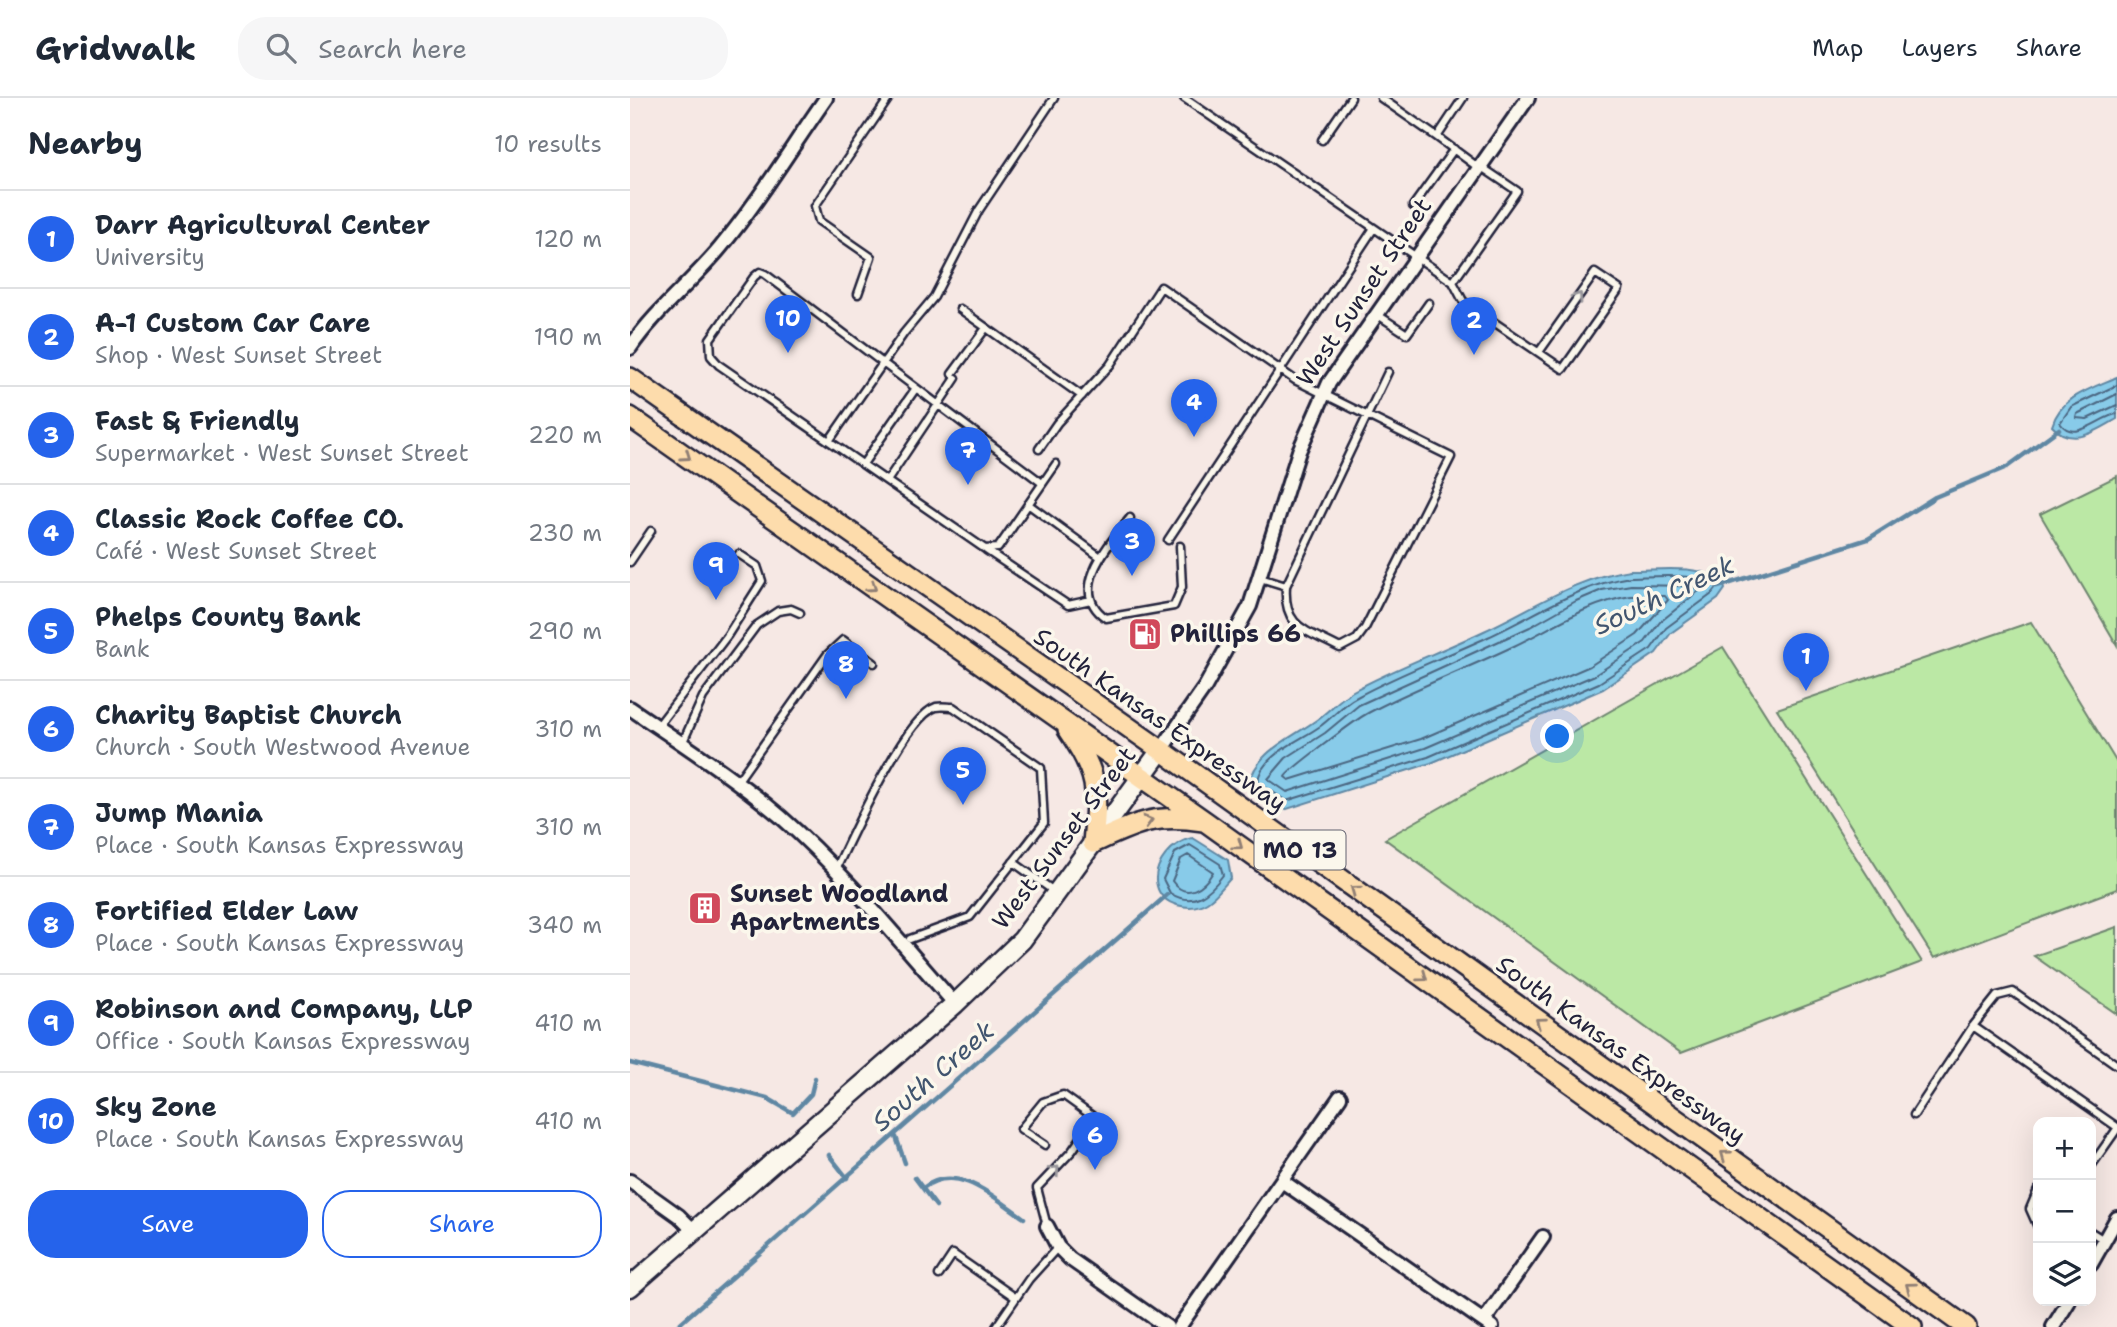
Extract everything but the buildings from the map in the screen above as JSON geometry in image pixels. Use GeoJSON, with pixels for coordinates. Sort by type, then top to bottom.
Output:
{"type":"FeatureCollection","features":[{"type":"Feature","properties":{"kind":"main road","name":"South Kansas Expressway"},"geometry":{"type":"LineString","coordinates":[[630,378],[1161,750],[1966,1327]]}},
{"type":"Feature","properties":{"kind":"main road","name":"MO 13"},"geometry":{"type":"LineString","coordinates":[[630,417],[1142,776],[1912,1327]]}},
{"type":"Feature","properties":{"kind":"main road"},"geometry":{"type":"LineString","coordinates":[[1061,720],[1087,757],[1096,784],[1093,843],[1133,825],[1170,815],[1206,822]]}},
{"type":"Feature","properties":{"kind":"main road","name":"West Sunset Street"},"geometry":{"type":"LineString","coordinates":[[630,1287],[955,1004],[1022,940],[1161,750]]}},
{"type":"Feature","properties":{"kind":"street"},"geometry":{"type":"LineString","coordinates":[[630,348],[654,315],[701,269],[736,228],[826,98]]}},
{"type":"Feature","properties":{"kind":"street","name":"West Sunset Street"},"geometry":{"type":"LineString","coordinates":[[1161,750],[1223,657],[1260,578],[1298,451],[1322,395],[1528,98]]}},
{"type":"Feature","properties":{"kind":"street"},"geometry":{"type":"LineString","coordinates":[[630,708],[737,782],[780,817],[835,870],[955,1004]]}},
{"type":"Feature","properties":{"kind":"street"},"geometry":{"type":"LineString","coordinates":[[1179,1327],[1340,1097]]}},
{"type":"Feature","properties":{"kind":"street"},"geometry":{"type":"LineString","coordinates":[[630,1181],[672,1210],[694,1231]]}},
{"type":"Feature","properties":{"kind":"street"},"geometry":{"type":"LineString","coordinates":[[1282,1181],[1488,1324],[1543,1237]]}},
{"type":"Feature","properties":{"kind":"street"},"geometry":{"type":"LineString","coordinates":[[2096,1255],[2117,1218]]}},
{"type":"Feature","properties":{"kind":"street"},"geometry":{"type":"LineString","coordinates":[[1047,1226],[1058,1247],[1070,1259],[1167,1327]]}},
{"type":"Feature","properties":{"kind":"street"},"geometry":{"type":"LineString","coordinates":[[2053,1327],[2066,1306]]}},
{"type":"Feature","properties":{"kind":"lane"},"geometry":{"type":"LineString","coordinates":[[858,293],[871,257],[819,221],[815,206],[887,101],[877,98]]}},
{"type":"Feature","properties":{"kind":"lane"},"geometry":{"type":"LineString","coordinates":[[829,441],[934,297],[979,209],[1054,98]]}},
{"type":"Feature","properties":{"kind":"lane"},"geometry":{"type":"LineString","coordinates":[[1184,98],[1453,282],[1463,301],[1563,369],[1619,289],[1595,273],[1539,352]]}},
{"type":"Feature","properties":{"kind":"lane"},"geometry":{"type":"LineString","coordinates":[[1322,139],[1351,98]]}},
{"type":"Feature","properties":{"kind":"lane"},"geometry":{"type":"LineString","coordinates":[[1381,98],[1517,191],[1453,282]]}},
{"type":"Feature","properties":{"kind":"lane"},"geometry":{"type":"LineString","coordinates":[[1437,137],[1464,98]]}},
{"type":"Feature","properties":{"kind":"lane"},"geometry":{"type":"LineString","coordinates":[[1413,206],[1454,149]]}},
{"type":"Feature","properties":{"kind":"lane"},"geometry":{"type":"LineString","coordinates":[[1168,540],[1374,228]]}},
{"type":"Feature","properties":{"kind":"lane"},"geometry":{"type":"LineString","coordinates":[[1042,483],[760,272],[710,339],[711,356],[719,365],[985,549],[1068,605],[1091,600]]}},
{"type":"Feature","properties":{"kind":"lane"},"geometry":{"type":"LineString","coordinates":[[1039,449],[1057,423],[1110,365],[1161,287],[1279,370],[1322,395],[1367,416],[1442,451],[1451,457],[1452,461],[1357,639],[1340,648],[1294,624],[1285,605],[1286,586],[1367,416],[1388,372]]}},
{"type":"Feature","properties":{"kind":"lane"},"geometry":{"type":"LineString","coordinates":[[1376,314],[1407,334],[1429,303]]}},
{"type":"Feature","properties":{"kind":"lane"},"geometry":{"type":"LineString","coordinates":[[960,309],[1082,396]]}},
{"type":"Feature","properties":{"kind":"lane"},"geometry":{"type":"LineString","coordinates":[[887,481],[986,328]]}},
{"type":"Feature","properties":{"kind":"lane"},"geometry":{"type":"LineString","coordinates":[[863,464],[916,388]]}},
{"type":"Feature","properties":{"kind":"lane"},"geometry":{"type":"LineString","coordinates":[[985,549],[998,548],[1056,464]]}},
{"type":"Feature","properties":{"kind":"lane"},"geometry":{"type":"LineString","coordinates":[[1028,504],[1100,556]]}},
{"type":"Feature","properties":{"kind":"lane"},"geometry":{"type":"LineString","coordinates":[[1130,518],[1100,556],[1093,570],[1091,600],[1096,611],[1106,618],[1174,606],[1182,587],[1180,546]]}},
{"type":"Feature","properties":{"kind":"lane"},"geometry":{"type":"LineString","coordinates":[[630,562],[651,531]]}},
{"type":"Feature","properties":{"kind":"lane"},"geometry":{"type":"LineString","coordinates":[[657,727],[727,636],[762,582],[757,566],[739,554]]}},
{"type":"Feature","properties":{"kind":"lane"},"geometry":{"type":"LineString","coordinates":[[1260,578],[1286,586]]}},
{"type":"Feature","properties":{"kind":"lane"},"geometry":{"type":"LineString","coordinates":[[682,744],[703,697],[757,625],[778,611],[791,609],[800,613]]}},
{"type":"Feature","properties":{"kind":"lane"},"geometry":{"type":"LineString","coordinates":[[737,782],[827,654],[843,640],[874,663]]}},
{"type":"Feature","properties":{"kind":"lane"},"geometry":{"type":"LineString","coordinates":[[835,870],[878,779],[922,718],[936,707],[953,707],[1041,768],[1044,823],[970,917],[910,939]]}},
{"type":"Feature","properties":{"kind":"lane"},"geometry":{"type":"LineString","coordinates":[[1013,862],[1056,893]]}},
{"type":"Feature","properties":{"kind":"lane"},"geometry":{"type":"LineString","coordinates":[[1914,1115],[1973,1026],[1997,996],[2013,992],[2117,1065]]}},
{"type":"Feature","properties":{"kind":"lane"},"geometry":{"type":"LineString","coordinates":[[1973,1026],[2117,1128],[2096,1159]]}},
{"type":"Feature","properties":{"kind":"lane"},"geometry":{"type":"LineString","coordinates":[[1045,1145],[1021,1129],[1043,1102],[1063,1095],[1095,1118],[1072,1151],[1038,1188],[1047,1226]]}},
{"type":"Feature","properties":{"kind":"lane"},"geometry":{"type":"LineString","coordinates":[[2096,1235],[2104,1240]]}},
{"type":"Feature","properties":{"kind":"lane"},"geometry":{"type":"LineString","coordinates":[[996,1327],[1058,1247]]}},
{"type":"Feature","properties":{"kind":"lane"},"geometry":{"type":"LineString","coordinates":[[939,1275],[953,1254],[1016,1298]]}},
{"type":"Feature","properties":{"kind":"green space"},"geometry":{"type":"Polygon","coordinates":[[[2117,476],[2117,645],[2040,514],[2117,476]]]}},
{"type":"Feature","properties":{"kind":"green space"},"geometry":{"type":"Polygon","coordinates":[[[2031,622],[2117,763],[2117,889],[1934,958],[1777,709],[2031,622]]]}},
{"type":"Feature","properties":{"kind":"green space"},"geometry":{"type":"Polygon","coordinates":[[[1723,647],[1922,962],[1681,1053],[1385,839],[1723,647]]]}},
{"type":"Feature","properties":{"kind":"green space"},"geometry":{"type":"Polygon","coordinates":[[[2117,927],[2117,1014],[2034,956],[2117,927]]]}},
{"type":"Feature","properties":{"kind":"water"},"geometry":{"type":"Polygon","coordinates":[[[2117,377],[2117,419],[2092,433],[2076,437],[2060,433],[2052,426],[2056,416],[2069,401],[2117,377]]]}},
{"type":"Feature","properties":{"kind":"water"},"geometry":{"type":"Polygon","coordinates":[[[1677,569],[1700,572],[1722,580],[1725,589],[1718,599],[1671,633],[1656,653],[1603,689],[1431,763],[1284,810],[1249,785],[1258,764],[1266,755],[1353,691],[1572,587],[1630,570],[1677,569]]]}},
{"type":"Feature","properties":{"kind":"water"},"geometry":{"type":"Polygon","coordinates":[[[1193,838],[1228,860],[1231,878],[1207,902],[1185,907],[1171,902],[1160,893],[1156,878],[1157,870],[1166,855],[1179,843],[1193,838]]]}},
{"type":"Feature","properties":{"kind":"waterway","name":"South Creek"},"geometry":{"type":"LineString","coordinates":[[1718,587],[1868,539],[1935,497],[2007,467],[2059,429]]}},
{"type":"Feature","properties":{"kind":"waterway","name":"South Creek"},"geometry":{"type":"LineString","coordinates":[[676,1327],[1167,895]]}},
{"type":"Feature","properties":{"kind":"waterway"},"geometry":{"type":"LineString","coordinates":[[630,1063],[767,1098],[793,1113],[811,1094],[815,1078]]}},
{"type":"Feature","properties":{"kind":"waterway"},"geometry":{"type":"LineString","coordinates":[[896,1137],[905,1163]]}},
{"type":"Feature","properties":{"kind":"waterway"},"geometry":{"type":"LineString","coordinates":[[829,1155],[847,1178]]}},
{"type":"Feature","properties":{"kind":"waterway"},"geometry":{"type":"LineString","coordinates":[[915,1178],[936,1206]]}},
{"type":"Feature","properties":{"kind":"waterway"},"geometry":{"type":"LineString","coordinates":[[923,1188],[936,1181],[963,1181],[989,1193],[1024,1218]]}},
{"type":"Feature","properties":{"kind":"place","name":"Sky Zone"},"geometry":{"type":"Point","coordinates":[788,353]}},
{"type":"Feature","properties":{"kind":"place","name":"A-1 Custom Car Care"},"geometry":{"type":"Point","coordinates":[1474,355]}},
{"type":"Feature","properties":{"kind":"place","name":"Classic Rock Coffee CO."},"geometry":{"type":"Point","coordinates":[1194,437]}},
{"type":"Feature","properties":{"kind":"place","name":"Jump Mania"},"geometry":{"type":"Point","coordinates":[968,485]}},
{"type":"Feature","properties":{"kind":"place","name":"Fast & Friendly"},"geometry":{"type":"Point","coordinates":[1132,576]}},
{"type":"Feature","properties":{"kind":"place","name":"Robinson and Company, LLP"},"geometry":{"type":"Point","coordinates":[716,600]}},
{"type":"Feature","properties":{"kind":"place","name":"Phillips 66"},"geometry":{"type":"Point","coordinates":[1145,634]}},
{"type":"Feature","properties":{"kind":"place","name":"Darr Agricultural Center"},"geometry":{"type":"Point","coordinates":[1806,691]}},
{"type":"Feature","properties":{"kind":"place","name":"Fortified Elder Law"},"geometry":{"type":"Point","coordinates":[846,699]}},
{"type":"Feature","properties":{"kind":"place","name":"Phelps County Bank"},"geometry":{"type":"Point","coordinates":[963,805]}},
{"type":"Feature","properties":{"kind":"place","name":"Sunset Woodland Apartments"},"geometry":{"type":"Point","coordinates":[705,908]}},
{"type":"Feature","properties":{"kind":"place","name":"Charity Baptist Church"},"geometry":{"type":"Point","coordinates":[1095,1170]}}]}
